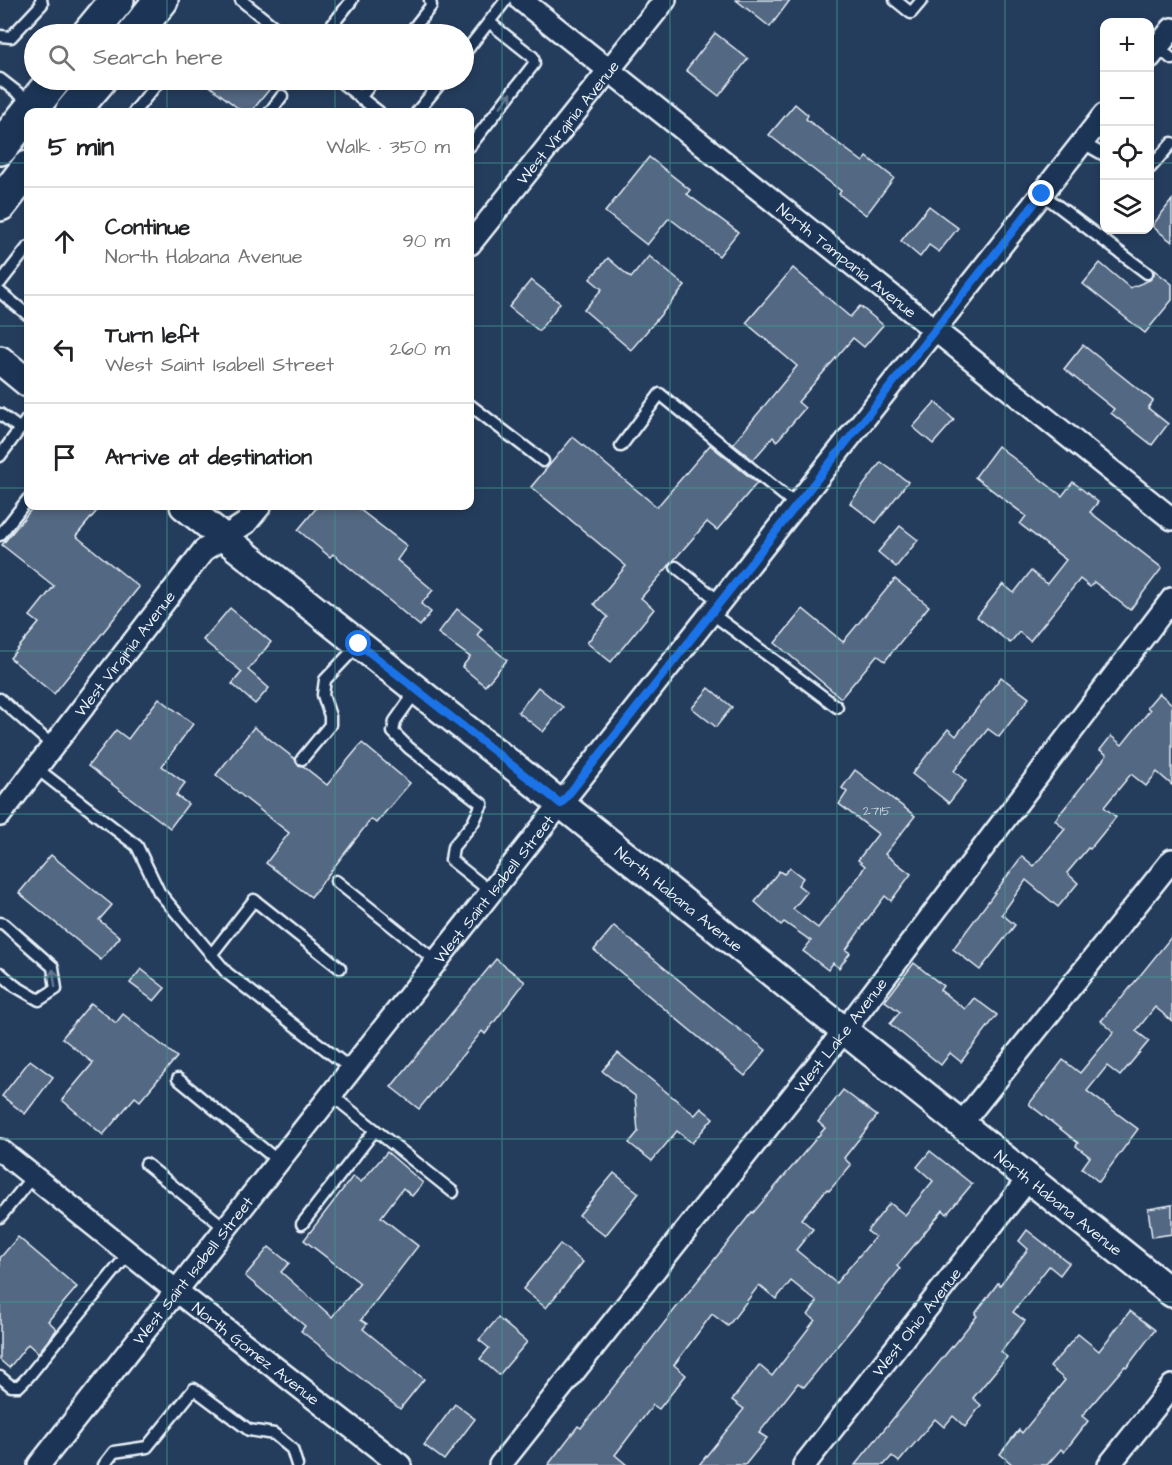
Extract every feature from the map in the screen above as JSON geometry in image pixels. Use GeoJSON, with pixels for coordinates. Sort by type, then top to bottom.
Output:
{"type":"FeatureCollection","features":[{"type":"Feature","properties":{"kind":"main road"},"geometry":{"type":"LineString","coordinates":[[97,24],[117,0]]}},
{"type":"Feature","properties":{"kind":"main road"},"geometry":{"type":"LineString","coordinates":[[142,24],[161,0]]}},
{"type":"Feature","properties":{"kind":"main road"},"geometry":{"type":"LineString","coordinates":[[30,108],[46,90]]}},
{"type":"Feature","properties":{"kind":"main road"},"geometry":{"type":"LineString","coordinates":[[75,108],[91,90]]}},
{"type":"Feature","properties":{"kind":"main road"},"geometry":{"type":"LineString","coordinates":[[2,141],[24,115]]}},
{"type":"Feature","properties":{"kind":"main road"},"geometry":{"type":"LineString","coordinates":[[0,204],[24,173]]}},
{"type":"Feature","properties":{"kind":"street","name":"North Tampania Avenue"},"geometry":{"type":"LineString","coordinates":[[521,0],[1172,519]]}},
{"type":"Feature","properties":{"kind":"street","name":"West Virginia Avenue"},"geometry":{"type":"LineString","coordinates":[[474,239],[665,0]]}},
{"type":"Feature","properties":{"kind":"street"},"geometry":{"type":"LineString","coordinates":[[1160,54],[1172,29]]}},
{"type":"Feature","properties":{"kind":"street","name":"West Saint Isabell Street"},"geometry":{"type":"LineString","coordinates":[[39,1465],[1100,120]]}},
{"type":"Feature","properties":{"kind":"street"},"geometry":{"type":"LineString","coordinates":[[0,360],[24,380]]}},
{"type":"Feature","properties":{"kind":"street","name":"North Habana Avenue"},"geometry":{"type":"LineString","coordinates":[[189,510],[1172,1293]]}},
{"type":"Feature","properties":{"kind":"street","name":"West Virginia Avenue"},"geometry":{"type":"LineString","coordinates":[[1,811],[204,550],[246,523],[257,510]]}},
{"type":"Feature","properties":{"kind":"street","name":"West Lake Avenue"},"geometry":{"type":"LineString","coordinates":[[500,1465],[844,1031],[1172,599]]}},
{"type":"Feature","properties":{"kind":"street"},"geometry":{"type":"LineString","coordinates":[[962,1124],[1172,860]]}},
{"type":"Feature","properties":{"kind":"street","name":"North Gomez Avenue"},"geometry":{"type":"LineString","coordinates":[[0,1150],[400,1465]]}},
{"type":"Feature","properties":{"kind":"street","name":"West Ohio Avenue"},"geometry":{"type":"LineString","coordinates":[[804,1465],[1029,1178]]}},
{"type":"Feature","properties":{"kind":"street"},"geometry":{"type":"LineString","coordinates":[[1109,1465],[1172,1386]]}},
{"type":"Feature","properties":{"kind":"lane"},"geometry":{"type":"LineString","coordinates":[[0,36],[11,36],[42,4],[41,0]]}},
{"type":"Feature","properties":{"kind":"lane"},"geometry":{"type":"LineString","coordinates":[[241,0],[271,24]]}},
{"type":"Feature","properties":{"kind":"lane"},"geometry":{"type":"LineString","coordinates":[[333,24],[352,0]]}},
{"type":"Feature","properties":{"kind":"lane"},"geometry":{"type":"LineString","coordinates":[[417,24],[431,6],[430,0]]}},
{"type":"Feature","properties":{"kind":"lane"},"geometry":{"type":"LineString","coordinates":[[474,41],[506,0]]}},
{"type":"Feature","properties":{"kind":"lane"},"geometry":{"type":"LineString","coordinates":[[895,0],[911,14],[922,0]]}},
{"type":"Feature","properties":{"kind":"lane"},"geometry":{"type":"LineString","coordinates":[[474,141],[534,64],[533,57],[489,22]]}},
{"type":"Feature","properties":{"kind":"lane"},"geometry":{"type":"LineString","coordinates":[[0,79],[33,105]]}},
{"type":"Feature","properties":{"kind":"lane"},"geometry":{"type":"LineString","coordinates":[[137,108],[152,90]]}},
{"type":"Feature","properties":{"kind":"lane"},"geometry":{"type":"LineString","coordinates":[[350,90],[374,108]]}},
{"type":"Feature","properties":{"kind":"lane"},"geometry":{"type":"LineString","coordinates":[[360,98],[366,90]]}},
{"type":"Feature","properties":{"kind":"lane"},"geometry":{"type":"LineString","coordinates":[[420,108],[435,90]]}},
{"type":"Feature","properties":{"kind":"lane"},"geometry":{"type":"LineString","coordinates":[[273,108],[282,96]]}},
{"type":"Feature","properties":{"kind":"lane"},"geometry":{"type":"LineString","coordinates":[[1083,143],[1100,153]]}},
{"type":"Feature","properties":{"kind":"lane"},"geometry":{"type":"LineString","coordinates":[[1154,163],[1172,143]]}},
{"type":"Feature","properties":{"kind":"lane"},"geometry":{"type":"LineString","coordinates":[[1042,194],[1147,273]]}},
{"type":"Feature","properties":{"kind":"lane"},"geometry":{"type":"LineString","coordinates":[[0,283],[24,252]]}},
{"type":"Feature","properties":{"kind":"lane"},"geometry":{"type":"LineString","coordinates":[[0,292],[24,310]]}},
{"type":"Feature","properties":{"kind":"lane"},"geometry":{"type":"LineString","coordinates":[[621,446],[660,394],[796,505]]}},
{"type":"Feature","properties":{"kind":"lane"},"geometry":{"type":"LineString","coordinates":[[474,408],[543,461]]}},
{"type":"Feature","properties":{"kind":"lane"},"geometry":{"type":"LineString","coordinates":[[0,414],[20,429]]}},
{"type":"Feature","properties":{"kind":"lane"},"geometry":{"type":"LineString","coordinates":[[0,456],[24,424]]}},
{"type":"Feature","properties":{"kind":"lane"},"geometry":{"type":"LineString","coordinates":[[0,535],[24,504]]}},
{"type":"Feature","properties":{"kind":"lane"},"geometry":{"type":"LineString","coordinates":[[676,567],[716,608],[837,708]]}},
{"type":"Feature","properties":{"kind":"lane"},"geometry":{"type":"LineString","coordinates":[[302,759],[330,725],[330,716],[323,695],[325,680],[359,644]]}},
{"type":"Feature","properties":{"kind":"lane"},"geometry":{"type":"LineString","coordinates":[[417,690],[395,721],[393,732],[409,748],[482,804],[473,823],[453,847],[451,860],[491,892]]}},
{"type":"Feature","properties":{"kind":"lane"},"geometry":{"type":"LineString","coordinates":[[0,699],[53,746]]}},
{"type":"Feature","properties":{"kind":"lane"},"geometry":{"type":"LineString","coordinates":[[36,768],[137,846],[159,892],[227,973],[351,1069]]}},
{"type":"Feature","properties":{"kind":"lane"},"geometry":{"type":"LineString","coordinates":[[336,881],[436,961]]}},
{"type":"Feature","properties":{"kind":"lane"},"geometry":{"type":"LineString","coordinates":[[211,955],[254,900],[340,968]]}},
{"type":"Feature","properties":{"kind":"lane"},"geometry":{"type":"LineString","coordinates":[[0,923],[53,967],[56,989],[39,1000],[0,974]]}},
{"type":"Feature","properties":{"kind":"lane"},"geometry":{"type":"LineString","coordinates":[[178,1079],[278,1161]]}},
{"type":"Feature","properties":{"kind":"lane"},"geometry":{"type":"LineString","coordinates":[[330,1094],[453,1192]]}},
{"type":"Feature","properties":{"kind":"lane"},"geometry":{"type":"LineString","coordinates":[[302,1224],[375,1130]]}},
{"type":"Feature","properties":{"kind":"lane"},"geometry":{"type":"LineString","coordinates":[[146,1164],[225,1227]]}},
{"type":"Feature","properties":{"kind":"lane"},"geometry":{"type":"LineString","coordinates":[[0,1217],[33,1176]]}},
{"type":"Feature","properties":{"kind":"lane"},"geometry":{"type":"LineString","coordinates":[[0,1377],[11,1386],[19,1386],[129,1253]]}},
{"type":"Feature","properties":{"kind":"lane"},"geometry":{"type":"LineString","coordinates":[[104,1465],[114,1452],[147,1447],[194,1389],[249,1430],[274,1434],[292,1449],[297,1465]]}},
{"type":"Feature","properties":{"kind":"building"},"geometry":{"type":"Polygon","coordinates":[[[736,0],[790,0],[770,27],[736,0]]]}},
{"type":"Feature","properties":{"kind":"building"},"geometry":{"type":"Polygon","coordinates":[[[715,33],[748,59],[719,96],[686,70],[715,33]]]}},
{"type":"Feature","properties":{"kind":"building"},"geometry":{"type":"Polygon","coordinates":[[[215,90],[269,90],[254,108],[238,108],[215,90]]]}},
{"type":"Feature","properties":{"kind":"building"},"geometry":{"type":"Polygon","coordinates":[[[795,104],[808,115],[806,119],[863,162],[867,157],[894,178],[866,215],[839,194],[841,191],[769,135],[795,104]]]}},
{"type":"Feature","properties":{"kind":"building"},"geometry":{"type":"Polygon","coordinates":[[[649,157],[690,190],[687,194],[738,232],[719,256],[669,218],[647,245],[605,212],[649,157]]]}},
{"type":"Feature","properties":{"kind":"building"},"geometry":{"type":"Polygon","coordinates":[[[1172,200],[1172,242],[1154,228],[1154,223],[1172,200]]]}},
{"type":"Feature","properties":{"kind":"building"},"geometry":{"type":"Polygon","coordinates":[[[929,206],[958,228],[939,252],[929,245],[920,257],[901,241],[929,206]]]}},
{"type":"Feature","properties":{"kind":"building"},"geometry":{"type":"Polygon","coordinates":[[[649,256],[685,286],[631,350],[584,310],[602,289],[590,279],[608,258],[631,278],[649,256]]]}},
{"type":"Feature","properties":{"kind":"building"},"geometry":{"type":"Polygon","coordinates":[[[1100,263],[1130,288],[1150,280],[1154,270],[1172,284],[1172,300],[1145,333],[1083,284],[1100,263]]]}},
{"type":"Feature","properties":{"kind":"building"},"geometry":{"type":"Polygon","coordinates":[[[793,268],[850,317],[860,306],[883,325],[864,347],[853,338],[798,402],[805,408],[777,441],[773,437],[753,460],[733,444],[797,366],[746,323],[793,268]]]}},
{"type":"Feature","properties":{"kind":"building"},"geometry":{"type":"Polygon","coordinates":[[[531,280],[560,303],[539,331],[509,307],[531,280]]]}},
{"type":"Feature","properties":{"kind":"building"},"geometry":{"type":"Polygon","coordinates":[[[1083,345],[1153,401],[1148,408],[1168,424],[1152,445],[1111,413],[1114,409],[1064,369],[1083,345]]]}},
{"type":"Feature","properties":{"kind":"building"},"geometry":{"type":"Polygon","coordinates":[[[935,402],[954,420],[933,444],[913,427],[935,402]]]}},
{"type":"Feature","properties":{"kind":"building"},"geometry":{"type":"Polygon","coordinates":[[[573,437],[657,507],[710,445],[757,483],[717,530],[707,522],[641,598],[654,609],[611,662],[587,643],[608,617],[594,604],[626,566],[531,487],[573,437]]]}},
{"type":"Feature","properties":{"kind":"building"},"geometry":{"type":"Polygon","coordinates":[[[998,446],[1062,496],[1073,482],[1098,502],[1090,512],[1162,568],[1130,610],[1094,582],[1090,587],[1080,579],[1030,641],[1019,632],[1010,643],[977,617],[1003,584],[1014,593],[1031,571],[1047,584],[1066,560],[1020,524],[1026,516],[975,477],[998,446]]]}},
{"type":"Feature","properties":{"kind":"building"},"geometry":{"type":"Polygon","coordinates":[[[881,462],[908,482],[876,523],[850,503],[881,462]]]}},
{"type":"Feature","properties":{"kind":"building"},"geometry":{"type":"Polygon","coordinates":[[[31,510],[98,510],[76,536],[139,587],[54,694],[10,658],[39,623],[30,616],[54,586],[2,545],[31,510]]]}},
{"type":"Feature","properties":{"kind":"building"},"geometry":{"type":"Polygon","coordinates":[[[315,510],[360,510],[407,546],[397,560],[433,590],[421,604],[431,612],[420,626],[333,554],[330,557],[298,530],[315,510]]]}},
{"type":"Feature","properties":{"kind":"building"},"geometry":{"type":"Polygon","coordinates":[[[900,526],[918,540],[896,567],[878,552],[900,526]]]}},
{"type":"Feature","properties":{"kind":"building"},"geometry":{"type":"Polygon","coordinates":[[[895,579],[929,606],[885,661],[877,655],[841,698],[775,643],[803,609],[843,642],[895,579]]]}},
{"type":"Feature","properties":{"kind":"building"},"geometry":{"type":"Polygon","coordinates":[[[230,608],[271,642],[248,670],[269,688],[255,704],[232,684],[242,672],[203,640],[230,608]]]}},
{"type":"Feature","properties":{"kind":"building"},"geometry":{"type":"Polygon","coordinates":[[[457,609],[482,629],[477,635],[507,660],[485,686],[462,667],[470,657],[438,633],[457,609]]]}},
{"type":"Feature","properties":{"kind":"building"},"geometry":{"type":"Polygon","coordinates":[[[1001,677],[1029,698],[999,737],[988,729],[954,771],[966,781],[949,803],[912,774],[948,729],[956,736],[1001,677]]]}},
{"type":"Feature","properties":{"kind":"building"},"geometry":{"type":"Polygon","coordinates":[[[538,687],[563,707],[543,732],[518,712],[538,687]]]}},
{"type":"Feature","properties":{"kind":"building"},"geometry":{"type":"Polygon","coordinates":[[[709,688],[732,707],[716,727],[692,708],[709,688]]]}},
{"type":"Feature","properties":{"kind":"building"},"geometry":{"type":"Polygon","coordinates":[[[1159,693],[1172,704],[1172,785],[1157,772],[1146,786],[1131,774],[1104,807],[1116,817],[1067,873],[1078,883],[1058,907],[1026,880],[1002,914],[1015,925],[980,970],[953,949],[1022,856],[1034,866],[1065,829],[1055,820],[1107,755],[1100,750],[1111,736],[1122,745],[1150,710],[1147,707],[1159,693]]]}},
{"type":"Feature","properties":{"kind":"building"},"geometry":{"type":"Polygon","coordinates":[[[159,698],[193,724],[162,766],[185,783],[176,795],[188,804],[170,828],[88,766],[116,730],[128,739],[159,698]]]}},
{"type":"Feature","properties":{"kind":"building"},"geometry":{"type":"Polygon","coordinates":[[[254,727],[295,759],[298,765],[303,766],[327,785],[362,743],[410,783],[376,823],[371,819],[311,897],[266,863],[289,833],[216,775],[254,727]]]}},
{"type":"Feature","properties":{"kind":"building"},"geometry":{"type":"Polygon","coordinates":[[[855,770],[915,816],[885,854],[911,874],[891,901],[885,896],[846,950],[850,953],[839,968],[833,963],[828,970],[803,951],[811,941],[784,922],[781,925],[755,902],[779,871],[784,874],[790,868],[803,878],[798,885],[807,892],[793,909],[818,928],[859,876],[865,866],[858,860],[878,834],[839,804],[847,792],[842,788],[855,770]]]}},
{"type":"Feature","properties":{"kind":"building"},"geometry":{"type":"Polygon","coordinates":[[[51,855],[112,905],[99,920],[120,937],[101,960],[19,893],[51,855]]]}},
{"type":"Feature","properties":{"kind":"building"},"geometry":{"type":"Polygon","coordinates":[[[614,926],[766,1050],[745,1076],[594,950],[614,926]]]}},
{"type":"Feature","properties":{"kind":"building"},"geometry":{"type":"Polygon","coordinates":[[[1172,936],[1172,1021],[1155,1007],[1136,1031],[1149,1041],[1120,1076],[1107,1066],[1087,1091],[1138,1129],[1099,1182],[1082,1168],[1090,1157],[1076,1146],[1078,1143],[1029,1104],[1063,1060],[1080,1073],[1114,1032],[1101,1021],[1172,936]]]}},
{"type":"Feature","properties":{"kind":"building"},"geometry":{"type":"Polygon","coordinates":[[[496,959],[525,982],[485,1034],[482,1031],[419,1109],[391,1087],[496,959]]]}},
{"type":"Feature","properties":{"kind":"building"},"geometry":{"type":"Polygon","coordinates":[[[914,963],[943,986],[940,990],[965,1009],[974,998],[997,1015],[961,1062],[950,1053],[941,1065],[890,1024],[900,1012],[885,1001],[914,963]]]}},
{"type":"Feature","properties":{"kind":"building"},"geometry":{"type":"Polygon","coordinates":[[[141,969],[165,988],[154,1001],[130,983],[141,969]]]}},
{"type":"Feature","properties":{"kind":"building"},"geometry":{"type":"Polygon","coordinates":[[[91,1003],[116,1023],[123,1014],[177,1057],[140,1101],[135,1097],[103,1135],[62,1100],[93,1063],[62,1038],[91,1003]]]}},
{"type":"Feature","properties":{"kind":"building"},"geometry":{"type":"Polygon","coordinates":[[[618,1053],[695,1115],[701,1108],[713,1118],[692,1143],[677,1131],[652,1161],[629,1143],[638,1132],[635,1096],[602,1071],[618,1053]]]}},
{"type":"Feature","properties":{"kind":"building"},"geometry":{"type":"Polygon","coordinates":[[[30,1060],[53,1077],[25,1114],[2,1096],[30,1060]]]}},
{"type":"Feature","properties":{"kind":"building"},"geometry":{"type":"Polygon","coordinates":[[[843,1090],[877,1116],[844,1158],[851,1165],[801,1219],[813,1229],[796,1250],[836,1283],[875,1237],[867,1231],[890,1203],[905,1215],[933,1181],[917,1167],[930,1151],[972,1184],[947,1214],[943,1210],[897,1266],[900,1269],[804,1387],[798,1383],[759,1433],[767,1438],[745,1465],[699,1465],[744,1409],[732,1400],[759,1365],[772,1376],[815,1320],[808,1315],[817,1302],[791,1281],[776,1299],[759,1285],[728,1326],[712,1314],[674,1365],[686,1375],[659,1409],[653,1405],[615,1455],[627,1465],[548,1465],[578,1426],[581,1428],[752,1212],[825,1128],[818,1122],[843,1090]]]}},
{"type":"Feature","properties":{"kind":"building"},"geometry":{"type":"Polygon","coordinates":[[[387,1152],[423,1183],[412,1196],[403,1188],[381,1217],[418,1246],[361,1320],[367,1324],[363,1329],[424,1379],[400,1409],[301,1331],[305,1326],[245,1276],[269,1247],[289,1263],[281,1272],[332,1317],[360,1283],[304,1240],[353,1176],[361,1182],[387,1152]]]}},
{"type":"Feature","properties":{"kind":"building"},"geometry":{"type":"Polygon","coordinates":[[[614,1173],[639,1193],[605,1236],[579,1215],[614,1173]]]}},
{"type":"Feature","properties":{"kind":"building"},"geometry":{"type":"Polygon","coordinates":[[[1172,1205],[1172,1234],[1152,1237],[1148,1209],[1172,1205]]]}},
{"type":"Feature","properties":{"kind":"building"},"geometry":{"type":"Polygon","coordinates":[[[1027,1230],[1069,1263],[1060,1275],[1049,1266],[1013,1312],[1025,1321],[1001,1352],[1007,1357],[973,1398],[981,1405],[965,1427],[953,1416],[944,1427],[935,1419],[899,1462],[892,1456],[884,1465],[855,1465],[977,1316],[975,1314],[998,1283],[1000,1285],[1028,1249],[1019,1241],[1027,1230]]]}},
{"type":"Feature","properties":{"kind":"building"},"geometry":{"type":"Polygon","coordinates":[[[18,1237],[77,1287],[48,1321],[57,1329],[38,1353],[28,1344],[9,1368],[0,1360],[0,1258],[18,1237]]]}},
{"type":"Feature","properties":{"kind":"building"},"geometry":{"type":"Polygon","coordinates":[[[560,1244],[583,1262],[546,1308],[523,1289],[560,1244]]]}},
{"type":"Feature","properties":{"kind":"building"},"geometry":{"type":"Polygon","coordinates":[[[1130,1311],[1155,1330],[1127,1367],[1125,1366],[1082,1416],[1088,1421],[1064,1452],[1061,1449],[1047,1465],[1013,1465],[1000,1454],[1019,1430],[1022,1433],[1065,1380],[1050,1367],[1078,1334],[1099,1351],[1130,1311]]]}},
{"type":"Feature","properties":{"kind":"building"},"geometry":{"type":"Polygon","coordinates":[[[498,1318],[527,1342],[499,1375],[480,1359],[489,1348],[479,1340],[498,1318]]]}},
{"type":"Feature","properties":{"kind":"building"},"geometry":{"type":"Polygon","coordinates":[[[455,1404],[475,1419],[444,1460],[424,1445],[455,1404]]]}},
{"type":"Feature","properties":{"kind":"route"},"geometry":{"type":"LineString","coordinates":[[359,644],[561,804],[1042,194]]}}]}
